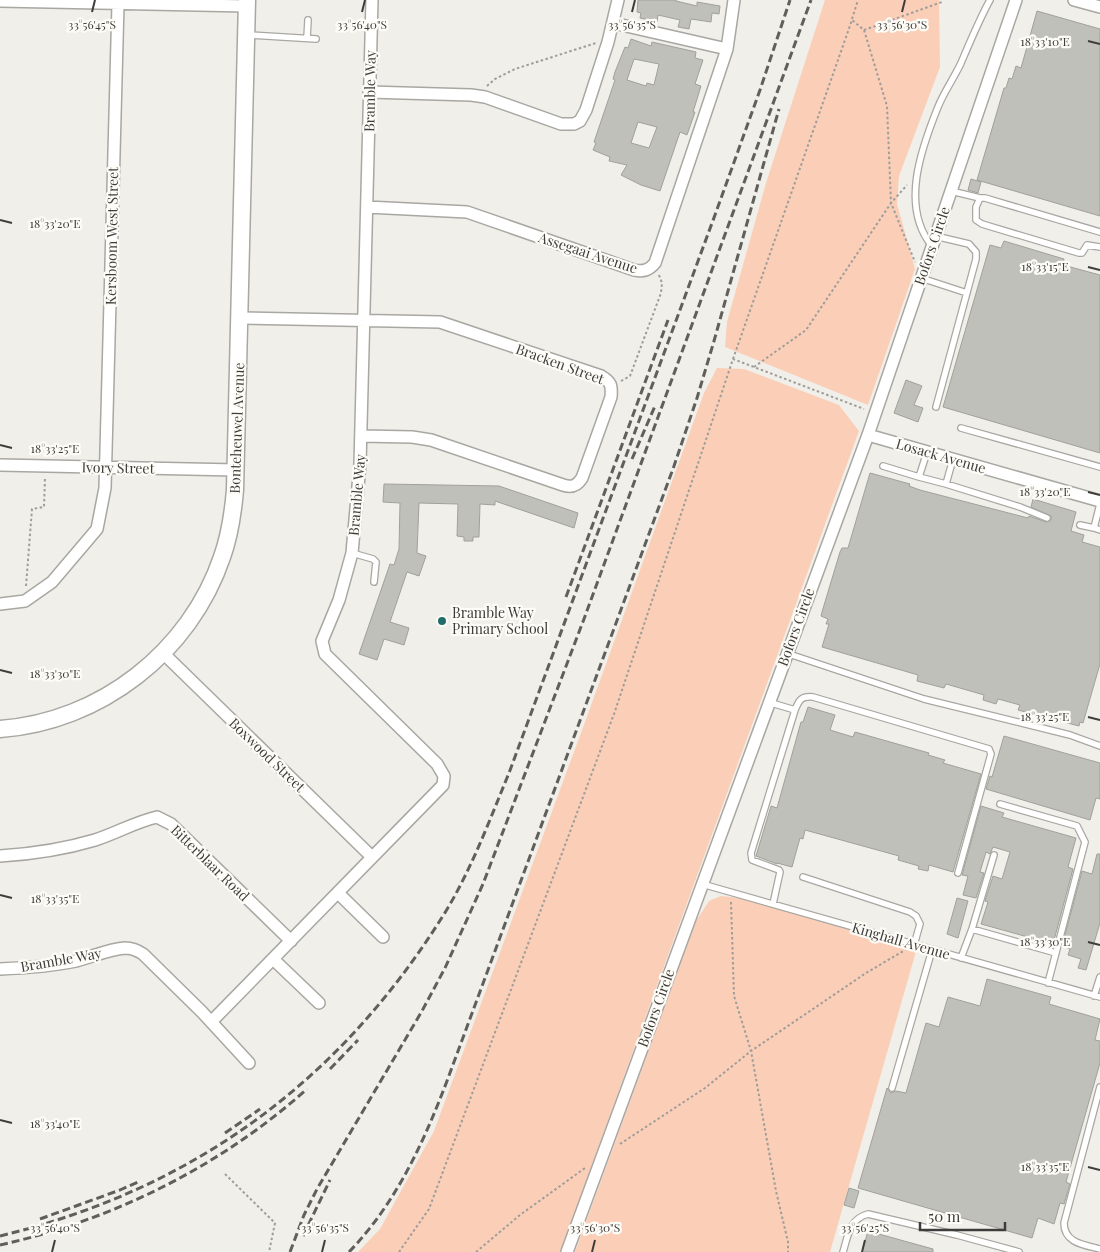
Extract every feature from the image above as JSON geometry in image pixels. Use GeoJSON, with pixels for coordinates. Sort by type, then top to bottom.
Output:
{"type":"FeatureCollection","features":[{"type":"Feature","properties":{"kind":"street","name":"Bramble Way"},"geometry":{"type":"LineString","coordinates":[[211,1022],[443,785],[444,776],[437,764],[325,654],[322,640],[339,600],[352,553],[360,464],[372,0]]}},
{"type":"Feature","properties":{"kind":"street"},"geometry":{"type":"LineString","coordinates":[[369,92],[485,97],[561,124],[574,124],[580,121],[586,110],[608,42],[618,0]]}},
{"type":"Feature","properties":{"kind":"street","name":"Assegaai Avenue"},"geometry":{"type":"LineString","coordinates":[[367,207],[467,212],[634,270],[646,270],[655,263],[727,50],[734,0]]}},
{"type":"Feature","properties":{"kind":"street","name":"Bofors Circle"},"geometry":{"type":"LineString","coordinates":[[567,1252],[786,653],[868,435],[1016,0]]}},
{"type":"Feature","properties":{"kind":"street"},"geometry":{"type":"LineString","coordinates":[[1074,0],[1100,7]]}},
{"type":"Feature","properties":{"kind":"street"},"geometry":{"type":"LineString","coordinates":[[0,1],[118,4],[247,3]]}},
{"type":"Feature","properties":{"kind":"street","name":"Bonteheuwel Avenue"},"geometry":{"type":"LineString","coordinates":[[0,729],[19,728],[53,720],[82,709],[124,686],[164,653],[173,642],[196,611],[219,565],[232,518],[236,470],[247,3]]}},
{"type":"Feature","properties":{"kind":"street","name":"Kersboom West Street"},"geometry":{"type":"LineString","coordinates":[[25,601],[52,582],[97,529],[106,488],[118,4]]}},
{"type":"Feature","properties":{"kind":"street"},"geometry":{"type":"LineString","coordinates":[[613,23],[727,50]]}},
{"type":"Feature","properties":{"kind":"street","name":"Bracken Street"},"geometry":{"type":"LineString","coordinates":[[240,318],[435,322],[452,325],[540,357],[601,376],[609,381],[612,386],[611,397],[582,478],[578,484],[573,486],[563,485],[431,440],[361,436]]}},
{"type":"Feature","properties":{"kind":"street","name":"Losack Avenue"},"geometry":{"type":"LineString","coordinates":[[868,435],[1100,503]]}},
{"type":"Feature","properties":{"kind":"street","name":"Ivory Street"},"geometry":{"type":"LineString","coordinates":[[0,465],[236,470]]}},
{"type":"Feature","properties":{"kind":"street"},"geometry":{"type":"LineString","coordinates":[[0,604],[25,601]]}},
{"type":"Feature","properties":{"kind":"street","name":"Boxwood Street"},"geometry":{"type":"LineString","coordinates":[[164,653],[372,856]]}},
{"type":"Feature","properties":{"kind":"street","name":"Bitterblaar Road"},"geometry":{"type":"LineString","coordinates":[[0,856],[34,853],[96,840],[143,820],[157,817],[171,824],[291,941]]}},
{"type":"Feature","properties":{"kind":"street"},"geometry":{"type":"LineString","coordinates":[[338,893],[383,937]]}},
{"type":"Feature","properties":{"kind":"street","name":"Bramble Way"},"geometry":{"type":"LineString","coordinates":[[0,969],[76,961],[121,948],[132,948],[143,954],[249,1063]]}},
{"type":"Feature","properties":{"kind":"street"},"geometry":{"type":"LineString","coordinates":[[273,959],[319,1003]]}},
{"type":"Feature","properties":{"kind":"lane"},"geometry":{"type":"LineString","coordinates":[[936,407],[976,259],[976,252],[969,244],[933,241],[924,237],[918,222],[916,198],[918,173],[924,146],[938,106],[990,0]]}},
{"type":"Feature","properties":{"kind":"lane"},"geometry":{"type":"LineString","coordinates":[[306,38],[308,20]]}},
{"type":"Feature","properties":{"kind":"lane"},"geometry":{"type":"LineString","coordinates":[[247,35],[316,39]]}},
{"type":"Feature","properties":{"kind":"lane"},"geometry":{"type":"LineString","coordinates":[[950,191],[985,198],[1100,232]]}},
{"type":"Feature","properties":{"kind":"lane"},"geometry":{"type":"LineString","coordinates":[[980,198],[975,218],[978,222],[1079,253],[1082,253],[1087,245],[1100,247]]}},
{"type":"Feature","properties":{"kind":"lane"},"geometry":{"type":"LineString","coordinates":[[921,278],[967,293]]}},
{"type":"Feature","properties":{"kind":"lane"},"geometry":{"type":"LineString","coordinates":[[961,428],[1100,468]]}},
{"type":"Feature","properties":{"kind":"lane"},"geometry":{"type":"LineString","coordinates":[[919,477],[927,452]]}},
{"type":"Feature","properties":{"kind":"lane"},"geometry":{"type":"LineString","coordinates":[[946,484],[953,459]]}},
{"type":"Feature","properties":{"kind":"lane"},"geometry":{"type":"LineString","coordinates":[[883,466],[1020,507],[1047,518]]}},
{"type":"Feature","properties":{"kind":"lane"},"geometry":{"type":"LineString","coordinates":[[1080,525],[1097,529],[1100,503]]}},
{"type":"Feature","properties":{"kind":"lane"},"geometry":{"type":"LineString","coordinates":[[352,553],[373,559],[376,562],[374,582]]}},
{"type":"Feature","properties":{"kind":"lane"},"geometry":{"type":"LineString","coordinates":[[786,653],[924,699],[1070,735],[1100,746]]}},
{"type":"Feature","properties":{"kind":"lane"},"geometry":{"type":"LineString","coordinates":[[773,904],[780,872],[752,860],[751,853],[794,710],[798,701],[802,698],[813,697],[989,749],[989,760],[958,874]]}},
{"type":"Feature","properties":{"kind":"lane"},"geometry":{"type":"LineString","coordinates":[[768,702],[794,710]]}},
{"type":"Feature","properties":{"kind":"lane"},"geometry":{"type":"LineString","coordinates":[[1000,804],[1077,826],[1085,842],[1048,982]]}},
{"type":"Feature","properties":{"kind":"lane"},"geometry":{"type":"LineString","coordinates":[[961,958],[972,929],[994,855]]}},
{"type":"Feature","properties":{"kind":"lane"},"geometry":{"type":"LineString","coordinates":[[803,877],[910,912],[916,916],[920,924],[914,945]]}},
{"type":"Feature","properties":{"kind":"lane","name":"Kinghall Avenue"},"geometry":{"type":"LineString","coordinates":[[702,884],[1097,997]]}},
{"type":"Feature","properties":{"kind":"lane"},"geometry":{"type":"LineString","coordinates":[[972,929],[1056,953]]}},
{"type":"Feature","properties":{"kind":"lane"},"geometry":{"type":"LineString","coordinates":[[892,1088],[932,950]]}},
{"type":"Feature","properties":{"kind":"lane"},"geometry":{"type":"LineString","coordinates":[[1097,997],[1100,977]]}},
{"type":"Feature","properties":{"kind":"lane"},"geometry":{"type":"LineString","coordinates":[[1100,1087],[1064,1223],[1064,1231],[1068,1237],[1100,1249]]}},
{"type":"Feature","properties":{"kind":"lane"},"geometry":{"type":"LineString","coordinates":[[843,1252],[851,1226],[857,1218],[868,1214],[1019,1252]]}},
{"type":"Feature","properties":{"kind":"path"},"geometry":{"type":"LineString","coordinates":[[399,1252],[429,1209],[614,714],[733,360],[858,0]]}},
{"type":"Feature","properties":{"kind":"path"},"geometry":{"type":"LineString","coordinates":[[864,30],[942,2],[943,0]]}},
{"type":"Feature","properties":{"kind":"path"},"geometry":{"type":"LineString","coordinates":[[852,20],[864,30],[887,106],[891,203],[921,278]]}},
{"type":"Feature","properties":{"kind":"path"},"geometry":{"type":"LineString","coordinates":[[485,97],[487,86],[495,79],[515,69],[586,45],[608,42]]}},
{"type":"Feature","properties":{"kind":"path"},"geometry":{"type":"LineString","coordinates":[[754,367],[806,330],[891,203],[918,173]]}},
{"type":"Feature","properties":{"kind":"path"},"geometry":{"type":"LineString","coordinates":[[620,382],[630,376],[661,293],[662,283],[658,272]]}},
{"type":"Feature","properties":{"kind":"path"},"geometry":{"type":"LineString","coordinates":[[733,360],[875,413]]}},
{"type":"Feature","properties":{"kind":"path"},"geometry":{"type":"LineString","coordinates":[[25,601],[32,509],[44,507],[45,466]]}},
{"type":"Feature","properties":{"kind":"path"},"geometry":{"type":"LineString","coordinates":[[731,892],[734,996],[751,1051],[776,1191],[788,1242],[788,1252]]}},
{"type":"Feature","properties":{"kind":"path"},"geometry":{"type":"LineString","coordinates":[[476,1252],[520,1215],[603,1156],[705,1088],[751,1051],[866,973],[914,945]]}},
{"type":"Feature","properties":{"kind":"path"},"geometry":{"type":"LineString","coordinates":[[225,1174],[275,1223],[269,1252]]}},
{"type":"Feature","properties":{"kind":"shaded area"},"geometry":{"type":"Polygon","coordinates":[[[825,0],[939,0],[940,67],[899,176],[897,204],[915,269],[868,405],[725,347],[727,322],[766,183],[825,0]]]}},
{"type":"Feature","properties":{"kind":"shaded area"},"geometry":{"type":"Polygon","coordinates":[[[717,368],[744,369],[839,405],[859,431],[560,1252],[358,1252],[380,1229],[434,1131],[704,393],[717,368]]]}},
{"type":"Feature","properties":{"kind":"shaded area"},"geometry":{"type":"Polygon","coordinates":[[[721,896],[740,898],[917,948],[830,1252],[575,1252],[696,921],[709,901],[721,896]]]}},
{"type":"Feature","properties":{"kind":"building"},"geometry":{"type":"Polygon","coordinates":[[[638,0],[676,0],[697,6],[697,2],[720,6],[719,14],[712,13],[711,22],[691,19],[689,29],[678,27],[680,20],[658,15],[657,22],[640,18],[641,13],[637,12],[638,0]]]}},
{"type":"Feature","properties":{"kind":"building"},"geometry":{"type":"Polygon","coordinates":[[[1037,11],[1100,29],[1100,216],[977,180],[1004,88],[1006,88],[1009,78],[1012,79],[1016,66],[1021,68],[1037,11]]]}},
{"type":"Feature","properties":{"kind":"building"},"geometry":{"type":"Polygon","coordinates":[[[631,39],[651,46],[652,42],[696,52],[695,58],[703,60],[695,84],[701,86],[693,112],[695,112],[687,135],[680,132],[660,191],[641,185],[621,175],[627,165],[609,161],[610,157],[593,150],[615,80],[613,79],[615,72],[625,47],[628,48],[631,39]],[[634,59],[627,80],[646,86],[647,83],[654,85],[659,64],[634,59]],[[638,122],[631,143],[649,148],[657,127],[638,122]]]}},
{"type":"Feature","properties":{"kind":"building"},"geometry":{"type":"Polygon","coordinates":[[[971,179],[981,182],[978,193],[968,190],[971,179]]]}},
{"type":"Feature","properties":{"kind":"building"},"geometry":{"type":"Polygon","coordinates":[[[1004,241],[1064,259],[1063,265],[1100,275],[1100,453],[943,407],[990,245],[1001,248],[1004,241]]]}},
{"type":"Feature","properties":{"kind":"building"},"geometry":{"type":"Polygon","coordinates":[[[906,380],[922,386],[914,405],[923,408],[918,422],[894,413],[906,380]]]}},
{"type":"Feature","properties":{"kind":"building"},"geometry":{"type":"Polygon","coordinates":[[[870,473],[910,484],[909,486],[920,490],[1028,518],[1029,516],[1046,522],[1051,520],[1051,516],[1031,507],[1033,499],[1076,512],[1071,531],[1084,535],[1082,542],[1100,547],[1100,664],[1083,723],[1080,722],[1079,726],[1018,710],[1020,705],[998,699],[996,704],[983,700],[984,695],[946,684],[944,688],[917,681],[918,675],[822,647],[829,624],[826,624],[828,619],[821,616],[822,612],[840,552],[842,548],[848,548],[870,473]]]}},
{"type":"Feature","properties":{"kind":"building"},"geometry":{"type":"Polygon","coordinates":[[[384,484],[499,486],[578,513],[574,528],[495,501],[495,505],[480,504],[479,537],[473,537],[473,541],[464,541],[464,537],[457,536],[458,504],[419,503],[417,553],[426,556],[419,576],[407,572],[390,622],[409,628],[404,645],[384,639],[377,660],[359,654],[390,564],[394,565],[399,549],[400,503],[383,502],[384,484]]]}},
{"type":"Feature","properties":{"kind":"building"},"geometry":{"type":"Polygon","coordinates":[[[808,707],[835,715],[830,730],[853,737],[855,732],[929,753],[928,755],[945,760],[943,763],[981,774],[953,872],[929,865],[928,871],[918,869],[919,866],[898,860],[899,856],[805,830],[803,839],[800,838],[792,867],[777,864],[756,856],[771,806],[777,808],[801,722],[803,722],[808,707]]]}},
{"type":"Feature","properties":{"kind":"building"},"geometry":{"type":"Polygon","coordinates":[[[1004,736],[1100,763],[1100,799],[1096,798],[1090,820],[986,789],[990,776],[992,777],[1004,736]]]}},
{"type":"Feature","properties":{"kind":"building"},"geometry":{"type":"Polygon","coordinates":[[[981,806],[1004,813],[1002,817],[1076,838],[1068,867],[1073,869],[1053,944],[981,924],[988,902],[985,901],[993,876],[1002,879],[1010,852],[993,847],[990,854],[986,852],[980,872],[984,873],[976,898],[963,895],[968,876],[962,875],[981,806]]]}},
{"type":"Feature","properties":{"kind":"building"},"geometry":{"type":"Polygon","coordinates":[[[1097,854],[1100,854],[1100,923],[1086,970],[1078,968],[1081,959],[1068,955],[1070,949],[1062,946],[1082,871],[1092,874],[1097,854]]]}},
{"type":"Feature","properties":{"kind":"building"},"geometry":{"type":"Polygon","coordinates":[[[957,898],[968,901],[958,938],[947,934],[957,898]]]}},
{"type":"Feature","properties":{"kind":"building"},"geometry":{"type":"Polygon","coordinates":[[[987,979],[1051,997],[1049,1004],[1100,1019],[1095,1040],[1100,1041],[1100,1063],[1066,1182],[1070,1184],[1064,1204],[1060,1203],[1054,1224],[1038,1218],[1032,1238],[858,1188],[887,1088],[891,1093],[896,1091],[906,1093],[926,1023],[939,1027],[948,997],[980,1006],[987,979]]]}},
{"type":"Feature","properties":{"kind":"building"},"geometry":{"type":"Polygon","coordinates":[[[849,1188],[859,1191],[854,1208],[844,1205],[849,1188]]]}},
{"type":"Feature","properties":{"kind":"building"},"geometry":{"type":"Polygon","coordinates":[[[868,1231],[933,1249],[933,1252],[862,1252],[868,1231]]]}},
{"type":"Feature","properties":{"kind":"railway"},"geometry":{"type":"LineString","coordinates":[[0,1236],[71,1216],[137,1189],[199,1157],[256,1120],[310,1076],[359,1027],[405,972],[446,911],[488,826],[509,773],[715,215],[790,0]]}},
{"type":"Feature","properties":{"kind":"railway"},"geometry":{"type":"LineString","coordinates":[[290,1252],[304,1215],[317,1189],[422,1011],[445,968],[483,884],[584,619],[811,0]]}},
{"type":"Feature","properties":{"kind":"railway"},"geometry":{"type":"LineString","coordinates":[[349,1252],[381,1213],[407,1172],[447,1081],[674,466],[714,341],[779,109]]}},
{"type":"Feature","properties":{"kind":"railway"},"geometry":{"type":"LineString","coordinates":[[566,597],[668,320]]}},
{"type":"Feature","properties":{"kind":"railway"},"geometry":{"type":"LineString","coordinates":[[632,459],[655,406]]}},
{"type":"Feature","properties":{"kind":"railway"},"geometry":{"type":"LineString","coordinates":[[330,1069],[358,1040]]}},
{"type":"Feature","properties":{"kind":"railway"},"geometry":{"type":"LineString","coordinates":[[0,1245],[84,1221],[164,1186],[202,1166],[239,1142],[274,1117],[307,1089]]}},
{"type":"Feature","properties":{"kind":"railway"},"geometry":{"type":"LineString","coordinates":[[225,1133],[260,1109]]}},
{"type":"Feature","properties":{"kind":"railway"},"geometry":{"type":"LineString","coordinates":[[303,1236],[330,1180]]}},
{"type":"Feature","properties":{"kind":"railway"},"geometry":{"type":"LineString","coordinates":[[40,1219],[138,1182]]}},
{"type":"Feature","properties":{"kind":"place","name":"Bramble Way Primary School"},"geometry":{"type":"Point","coordinates":[442,621]}}]}
